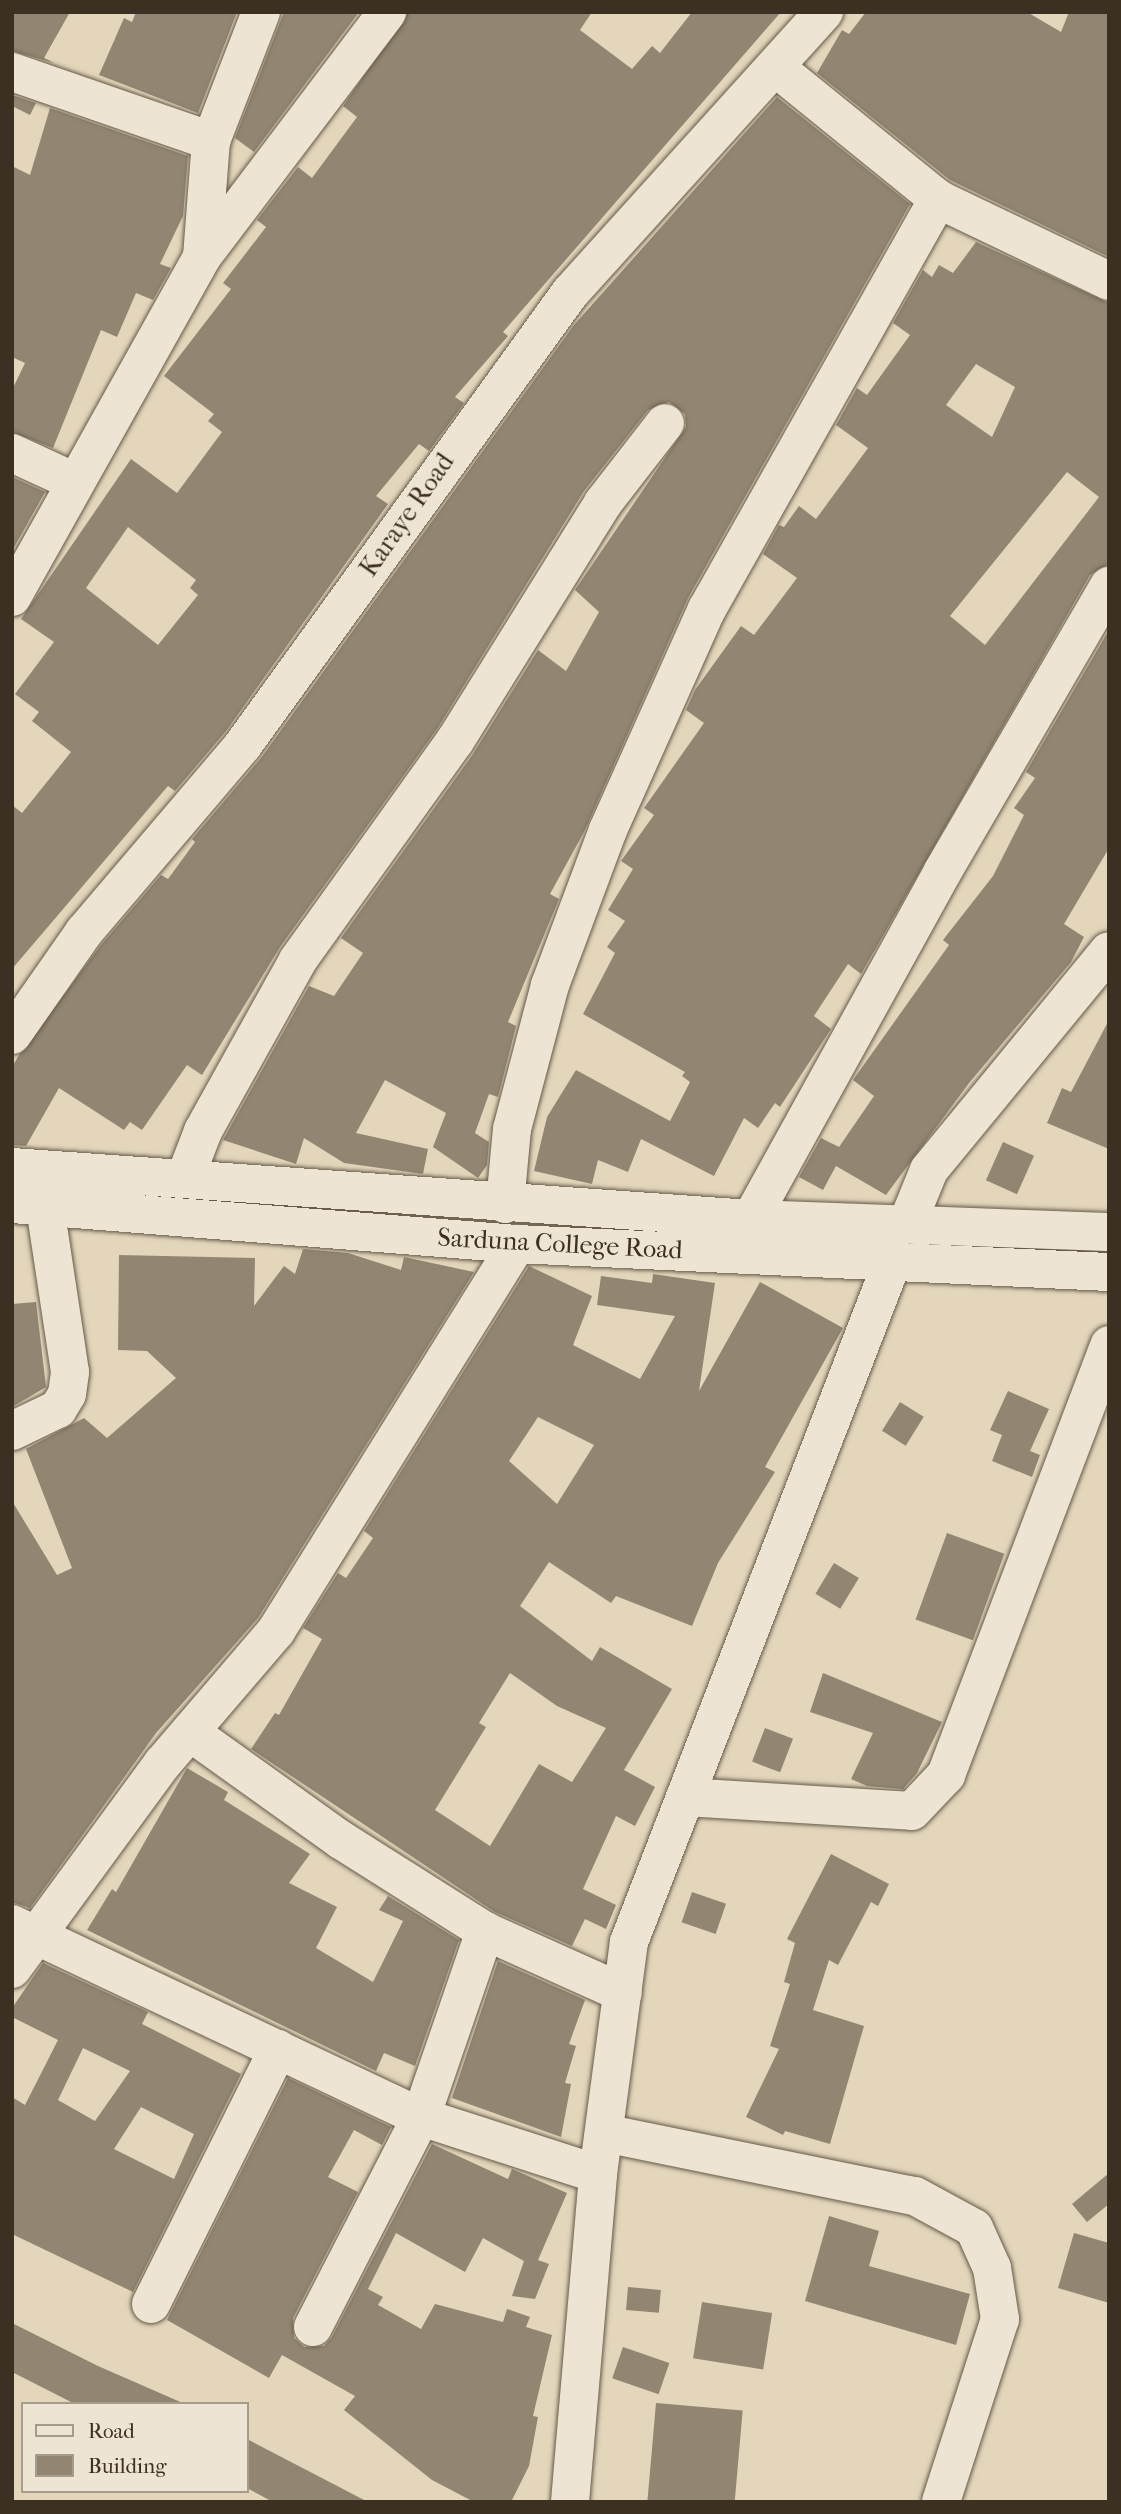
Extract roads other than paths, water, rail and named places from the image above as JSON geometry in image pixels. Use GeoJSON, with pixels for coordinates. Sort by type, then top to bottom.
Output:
{"type":"FeatureCollection","features":[{"type":"Feature","properties":{"kind":"street"},"geometry":{"type":"LineString","coordinates":[[202,257],[211,141],[261,12]]}},
{"type":"Feature","properties":{"kind":"street"},"geometry":{"type":"LineString","coordinates":[[12,597],[73,481],[202,257],[387,12]]}},
{"type":"Feature","properties":{"kind":"street","name":"Karaye Road"},"geometry":{"type":"LineString","coordinates":[[12,1035],[84,932],[243,745],[570,293],[824,12]]}},
{"type":"Feature","properties":{"kind":"street"},"geometry":{"type":"LineString","coordinates":[[775,67],[938,200],[1109,281]]}},
{"type":"Feature","properties":{"kind":"street"},"geometry":{"type":"LineString","coordinates":[[12,72],[211,141]]}},
{"type":"Feature","properties":{"kind":"street"},"geometry":{"type":"LineString","coordinates":[[505,1204],[512,1129],[550,985],[608,830],[707,609],[938,200]]}},
{"type":"Feature","properties":{"kind":"street"},"geometry":{"type":"LineString","coordinates":[[185,1178],[203,1130],[298,960],[455,741],[603,503],[665,423]]}},
{"type":"Feature","properties":{"kind":"street"},"geometry":{"type":"LineString","coordinates":[[12,453],[73,481]]}},
{"type":"Feature","properties":{"kind":"street"},"geometry":{"type":"LineString","coordinates":[[751,1219],[943,871],[1109,586]]}},
{"type":"Feature","properties":{"kind":"street"},"geometry":{"type":"LineString","coordinates":[[907,1224],[929,1170],[1109,951]]}},
{"type":"Feature","properties":{"kind":"street","name":"Sarduna College Road"},"geometry":{"type":"LineString","coordinates":[[12,1167],[505,1204],[751,1219],[1109,1232]]}},
{"type":"Feature","properties":{"kind":"street"},"geometry":{"type":"LineString","coordinates":[[297,1226],[305,1188]]}},
{"type":"Feature","properties":{"kind":"street"},"geometry":{"type":"LineString","coordinates":[[12,1431],[58,1409],[67,1394],[70,1372],[28,1205]]}},
{"type":"Feature","properties":{"kind":"street","name":"Sarduna College Road"},"geometry":{"type":"LineString","coordinates":[[28,1205],[517,1244],[891,1265],[1109,1272]]}},
{"type":"Feature","properties":{"kind":"street"},"geometry":{"type":"LineString","coordinates":[[12,1969],[25,1931],[276,1631],[517,1244]]}},
{"type":"Feature","properties":{"kind":"street"},"geometry":{"type":"LineString","coordinates":[[570,2502],[598,2174],[629,1942],[891,1265]]}},
{"type":"Feature","properties":{"kind":"street"},"geometry":{"type":"LineString","coordinates":[[685,1797],[912,1811],[946,1775],[1109,1345]]}},
{"type":"Feature","properties":{"kind":"street"},"geometry":{"type":"LineString","coordinates":[[190,1732],[341,1840],[485,1931],[623,1993]]}},
{"type":"Feature","properties":{"kind":"street"},"geometry":{"type":"LineString","coordinates":[[25,1931],[421,2117],[598,2174]]}},
{"type":"Feature","properties":{"kind":"street"},"geometry":{"type":"LineString","coordinates":[[313,2327],[421,2117],[485,1931]]}},
{"type":"Feature","properties":{"kind":"street"},"geometry":{"type":"LineString","coordinates":[[150,2304],[278,2049]]}},
{"type":"Feature","properties":{"kind":"street"},"geometry":{"type":"LineString","coordinates":[[604,2133],[915,2196],[974,2228],[992,2268],[1000,2319],[941,2502]]}}]}
